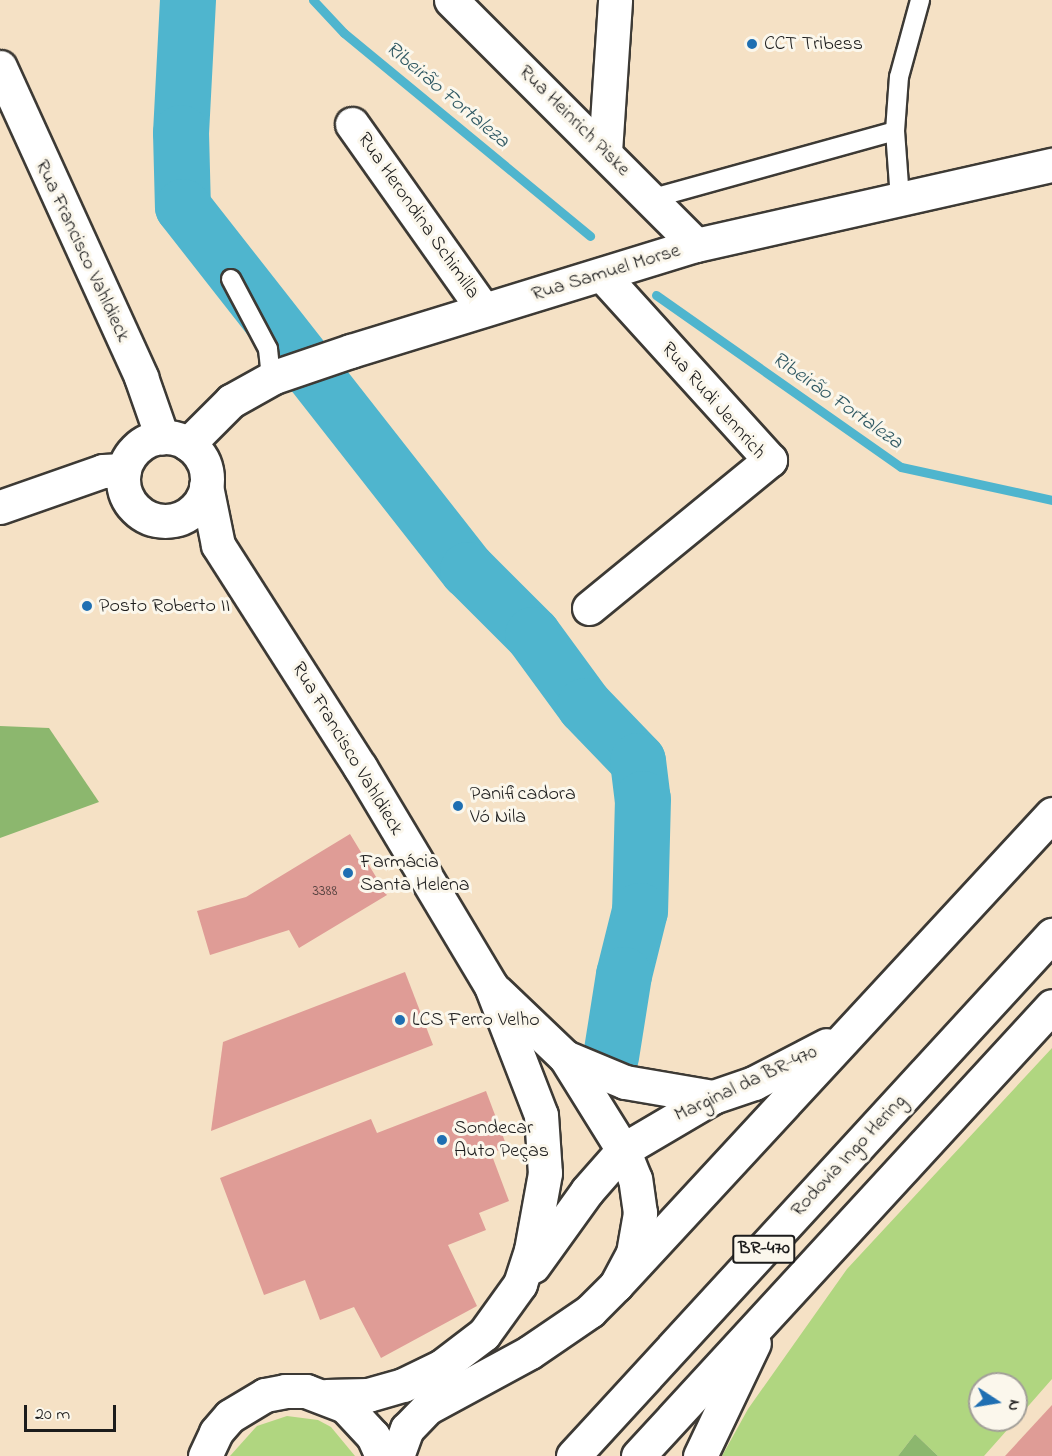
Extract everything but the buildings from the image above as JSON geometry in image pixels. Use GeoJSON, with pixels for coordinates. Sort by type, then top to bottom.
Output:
{"type":"FeatureCollection","features":[{"type":"Feature","properties":{"kind":"main road","name":"Rua Heinrich Piske"},"geometry":{"type":"LineString","coordinates":[[451,0],[696,245]]}},
{"type":"Feature","properties":{"kind":"main road"},"geometry":{"type":"LineString","coordinates":[[605,152],[615,0]]}},
{"type":"Feature","properties":{"kind":"main road","name":"Rua Francisco Vahldieck"},"geometry":{"type":"LineString","coordinates":[[0,67],[141,377],[175,441],[199,455],[218,545],[354,758],[491,986],[541,1115],[545,1173],[531,1250],[520,1284],[484,1334],[442,1366],[403,1385],[376,1392],[326,1396],[285,1391],[246,1404],[216,1432],[206,1456]]}},
{"type":"Feature","properties":{"kind":"main road","name":"Rua Herondina Schimilla"},"geometry":{"type":"LineString","coordinates":[[352,124],[483,309]]}},
{"type":"Feature","properties":{"kind":"main road","name":"Rua Samuel Morse"},"geometry":{"type":"LineString","coordinates":[[175,441],[231,401],[273,378],[483,309],[696,245],[1052,165]]}},
{"type":"Feature","properties":{"kind":"main road","name":"Rua Rudi Jennrich"},"geometry":{"type":"LineString","coordinates":[[589,608],[770,460],[602,275]]}},
{"type":"Feature","properties":{"kind":"main road"},"geometry":{"type":"LineString","coordinates":[[130,502],[123,481],[124,470],[138,447],[175,441]]}},
{"type":"Feature","properties":{"kind":"main road"},"geometry":{"type":"LineString","coordinates":[[0,507],[103,471],[124,470]]}},
{"type":"Feature","properties":{"kind":"main road"},"geometry":{"type":"LineString","coordinates":[[71,484],[130,502],[147,517],[169,521],[218,545]]}},
{"type":"Feature","properties":{"kind":"main road"},"geometry":{"type":"LineString","coordinates":[[169,521],[190,513],[201,501],[206,486]]}},
{"type":"Feature","properties":{"kind":"main road","name":"Marginal da BR-470"},"geometry":{"type":"LineString","coordinates":[[616,1284],[1052,814]]}},
{"type":"Feature","properties":{"kind":"main road","name":"Rodovia Ingo Hering"},"geometry":{"type":"LineString","coordinates":[[573,1456],[1052,935]]}},
{"type":"Feature","properties":{"kind":"main road","name":"Rua Francisco Vahldieck"},"geometry":{"type":"LineString","coordinates":[[397,1456],[407,1430],[427,1408],[530,1352],[590,1311],[616,1284],[633,1253],[640,1213],[635,1179],[623,1150],[565,1057],[491,986]]}},
{"type":"Feature","properties":{"kind":"main road","name":"BR-470"},"geometry":{"type":"LineString","coordinates":[[638,1456],[1052,1006]]}},
{"type":"Feature","properties":{"kind":"main road","name":"Marginal da BR-470"},"geometry":{"type":"LineString","coordinates":[[520,1284],[587,1191],[623,1150],[713,1096],[754,1083],[811,1056],[859,1024]]}},
{"type":"Feature","properties":{"kind":"main road"},"geometry":{"type":"LineString","coordinates":[[565,1057],[625,1082],[713,1096]]}},
{"type":"Feature","properties":{"kind":"main road"},"geometry":{"type":"LineString","coordinates":[[700,1456],[768,1314]]}},
{"type":"Feature","properties":{"kind":"main road"},"geometry":{"type":"LineString","coordinates":[[326,1396],[360,1419],[382,1456]]}},
{"type":"Feature","properties":{"kind":"lane"},"geometry":{"type":"LineString","coordinates":[[900,199],[895,131],[899,77],[920,0]]}},
{"type":"Feature","properties":{"kind":"lane"},"geometry":{"type":"LineString","coordinates":[[650,199],[895,131]]}},
{"type":"Feature","properties":{"kind":"lane"},"geometry":{"type":"LineString","coordinates":[[231,279],[268,348],[273,378]]}},
{"type":"Feature","properties":{"kind":"green space"},"geometry":{"type":"Polygon","coordinates":[[[0,726],[49,728],[99,802],[0,838],[0,726]]]}},
{"type":"Feature","properties":{"kind":"green space"},"geometry":{"type":"Polygon","coordinates":[[[1052,1048],[1052,1379],[1028,1406],[1028,1372],[968,1372],[968,1432],[1005,1432],[984,1456],[938,1456],[915,1434],[898,1456],[722,1456],[748,1409],[847,1269],[1052,1048]]]}},
{"type":"Feature","properties":{"kind":"green space"},"geometry":{"type":"Polygon","coordinates":[[[287,1416],[318,1420],[331,1427],[355,1456],[230,1456],[257,1426],[287,1416]]]}},
{"type":"Feature","properties":{"kind":"green space"},"geometry":{"type":"Polygon","coordinates":[[[915,1434],[938,1456],[898,1456],[915,1434]]]}},
{"type":"Feature","properties":{"kind":"waterway"},"geometry":{"type":"LineString","coordinates":[[188,0],[181,133],[183,207],[468,570],[533,635],[585,706],[638,761],[643,799],[640,911],[624,975],[611,1057]]}},
{"type":"Feature","properties":{"kind":"waterway","name":"Ribeirão Fortaleza"},"geometry":{"type":"LineString","coordinates":[[313,0],[344,33],[590,236]]}},
{"type":"Feature","properties":{"kind":"waterway","name":"Ribeirão Fortaleza"},"geometry":{"type":"LineString","coordinates":[[656,295],[901,467],[1052,500]]}},
{"type":"Feature","properties":{"kind":"place","name":"CCT Tribess"},"geometry":{"type":"Point","coordinates":[752,44]}},
{"type":"Feature","properties":{"kind":"place","name":"Posto Roberto II"},"geometry":{"type":"Point","coordinates":[87,606]}},
{"type":"Feature","properties":{"kind":"place","name":"Panificadora Vó Nila"},"geometry":{"type":"Point","coordinates":[458,806]}},
{"type":"Feature","properties":{"kind":"place","name":"Farmácia Santa Helena"},"geometry":{"type":"Point","coordinates":[348,873]}},
{"type":"Feature","properties":{"kind":"place","name":"LCS Ferro Velho"},"geometry":{"type":"Point","coordinates":[400,1020]}},
{"type":"Feature","properties":{"kind":"place","name":"Sondecar Auto Peças"},"geometry":{"type":"Point","coordinates":[442,1140]}}]}
